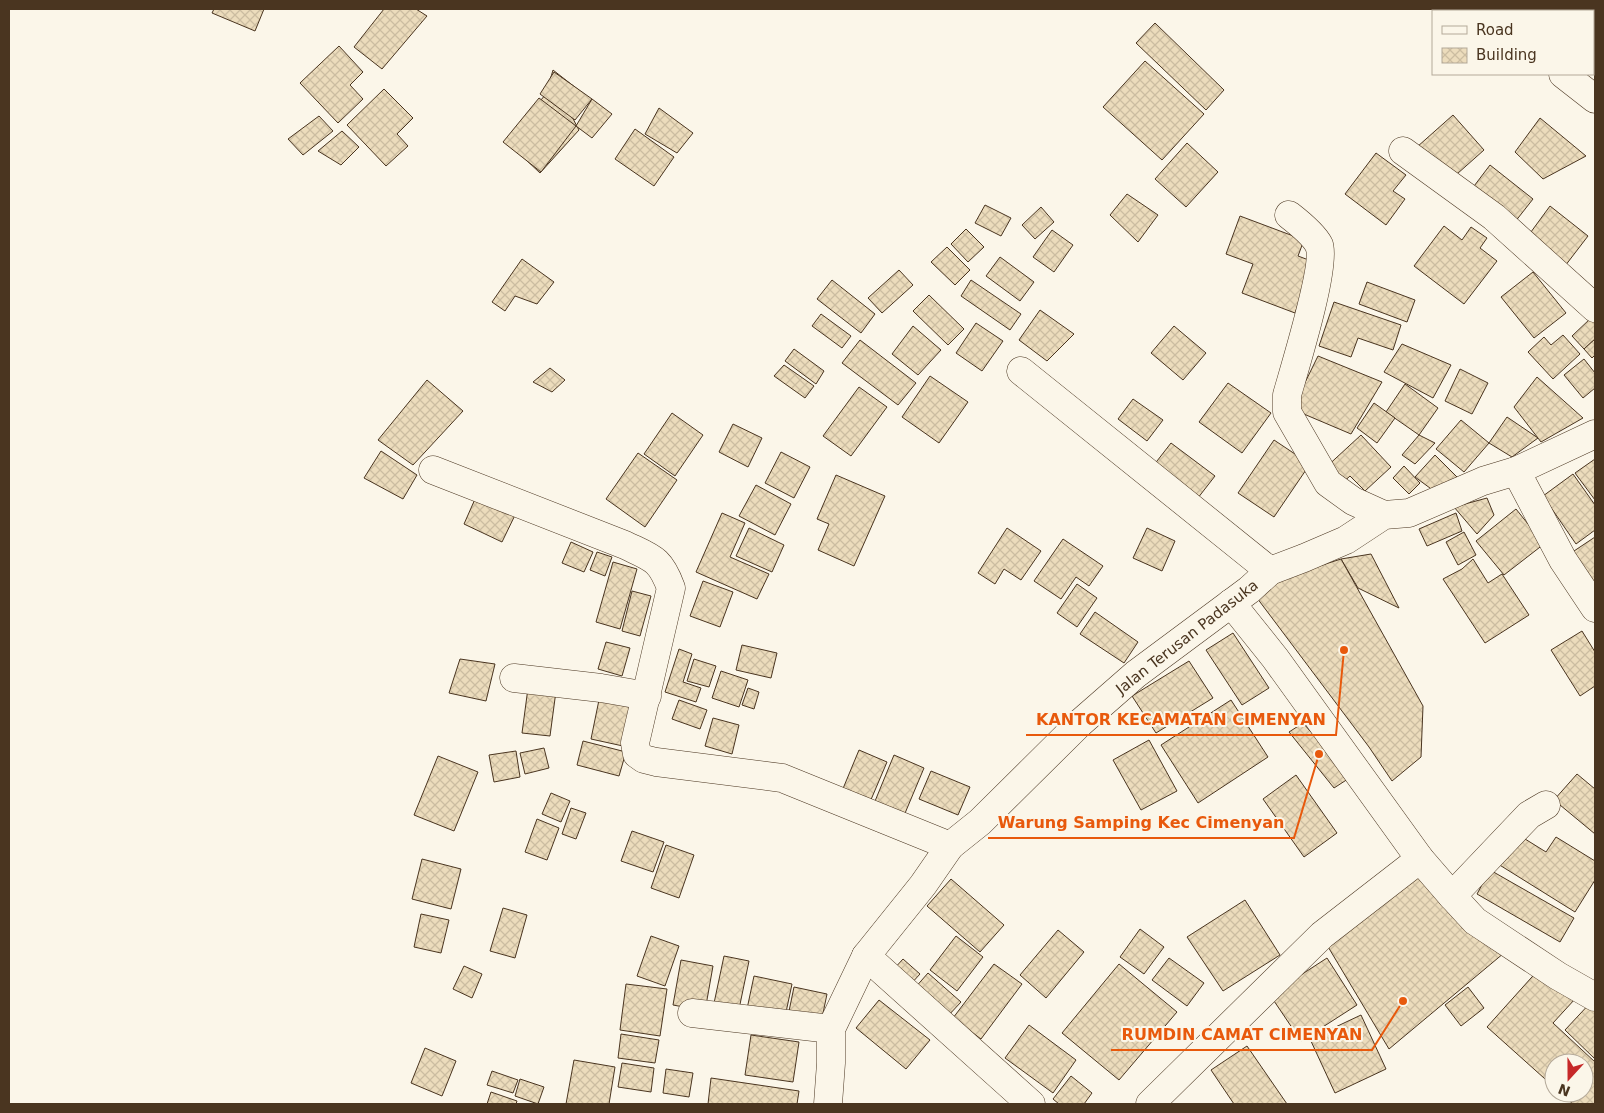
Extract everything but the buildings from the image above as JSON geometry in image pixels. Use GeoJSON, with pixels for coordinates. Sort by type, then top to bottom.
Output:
{"type":"FeatureCollection","features":[{"type":"Feature","properties":{"kind":"street"},"geometry":{"type":"LineString","coordinates":[[1564,75],[1595,99]]}},
{"type":"Feature","properties":{"kind":"street"},"geometry":{"type":"LineString","coordinates":[[1403,151],[1494,217],[1595,308]]}},
{"type":"Feature","properties":{"kind":"street"},"geometry":{"type":"LineString","coordinates":[[1290,215],[1301,224],[1319,246],[1320,256],[1317,283],[1287,395],[1287,412],[1328,484],[1354,501],[1384,515]]}},
{"type":"Feature","properties":{"kind":"street"},"geometry":{"type":"LineString","coordinates":[[1020,370],[1270,571]]}},
{"type":"Feature","properties":{"kind":"street","name":"Jalan Terusan Padasuka"},"geometry":{"type":"LineString","coordinates":[[828,1104],[831,1063],[830,1028],[866,956],[923,885],[950,846],[980,822],[1080,723],[1136,674],[1249,590],[1270,571],[1346,540],[1384,515],[1409,513],[1483,482],[1516,472],[1595,434]]}},
{"type":"Feature","properties":{"kind":"street"},"geometry":{"type":"LineString","coordinates":[[433,470],[625,545],[655,560],[665,572],[671,588],[635,742],[637,754],[644,759],[656,762],[782,778],[950,846]]}},
{"type":"Feature","properties":{"kind":"street"},"geometry":{"type":"LineString","coordinates":[[1516,472],[1563,560],[1595,608]]}},
{"type":"Feature","properties":{"kind":"street"},"geometry":{"type":"LineString","coordinates":[[1231,603],[1274,658],[1420,859],[1452,896],[1476,921],[1558,976],[1595,997]]}},
{"type":"Feature","properties":{"kind":"street"},"geometry":{"type":"LineString","coordinates":[[514,678],[600,688],[646,696]]}},
{"type":"Feature","properties":{"kind":"street"},"geometry":{"type":"LineString","coordinates":[[1452,896],[1529,815],[1546,805]]}},
{"type":"Feature","properties":{"kind":"street"},"geometry":{"type":"LineString","coordinates":[[1150,1104],[1322,935],[1420,859]]}},
{"type":"Feature","properties":{"kind":"street"},"geometry":{"type":"LineString","coordinates":[[866,956],[1031,1104]]}},
{"type":"Feature","properties":{"kind":"street"},"geometry":{"type":"LineString","coordinates":[[692,1013],[830,1028]]}},
{"type":"Feature","properties":{"kind":"place","name":"KANTOR KECAMATAN CIMENYAN"},"geometry":{"type":"Point","coordinates":[1344,650]}},
{"type":"Feature","properties":{"kind":"place","name":"Warung Samping Kec Cimenyan"},"geometry":{"type":"Point","coordinates":[1319,754]}},
{"type":"Feature","properties":{"kind":"place","name":"RUMDIN CAMAT CIMENYAN"},"geometry":{"type":"Point","coordinates":[1403,1001]}}]}
